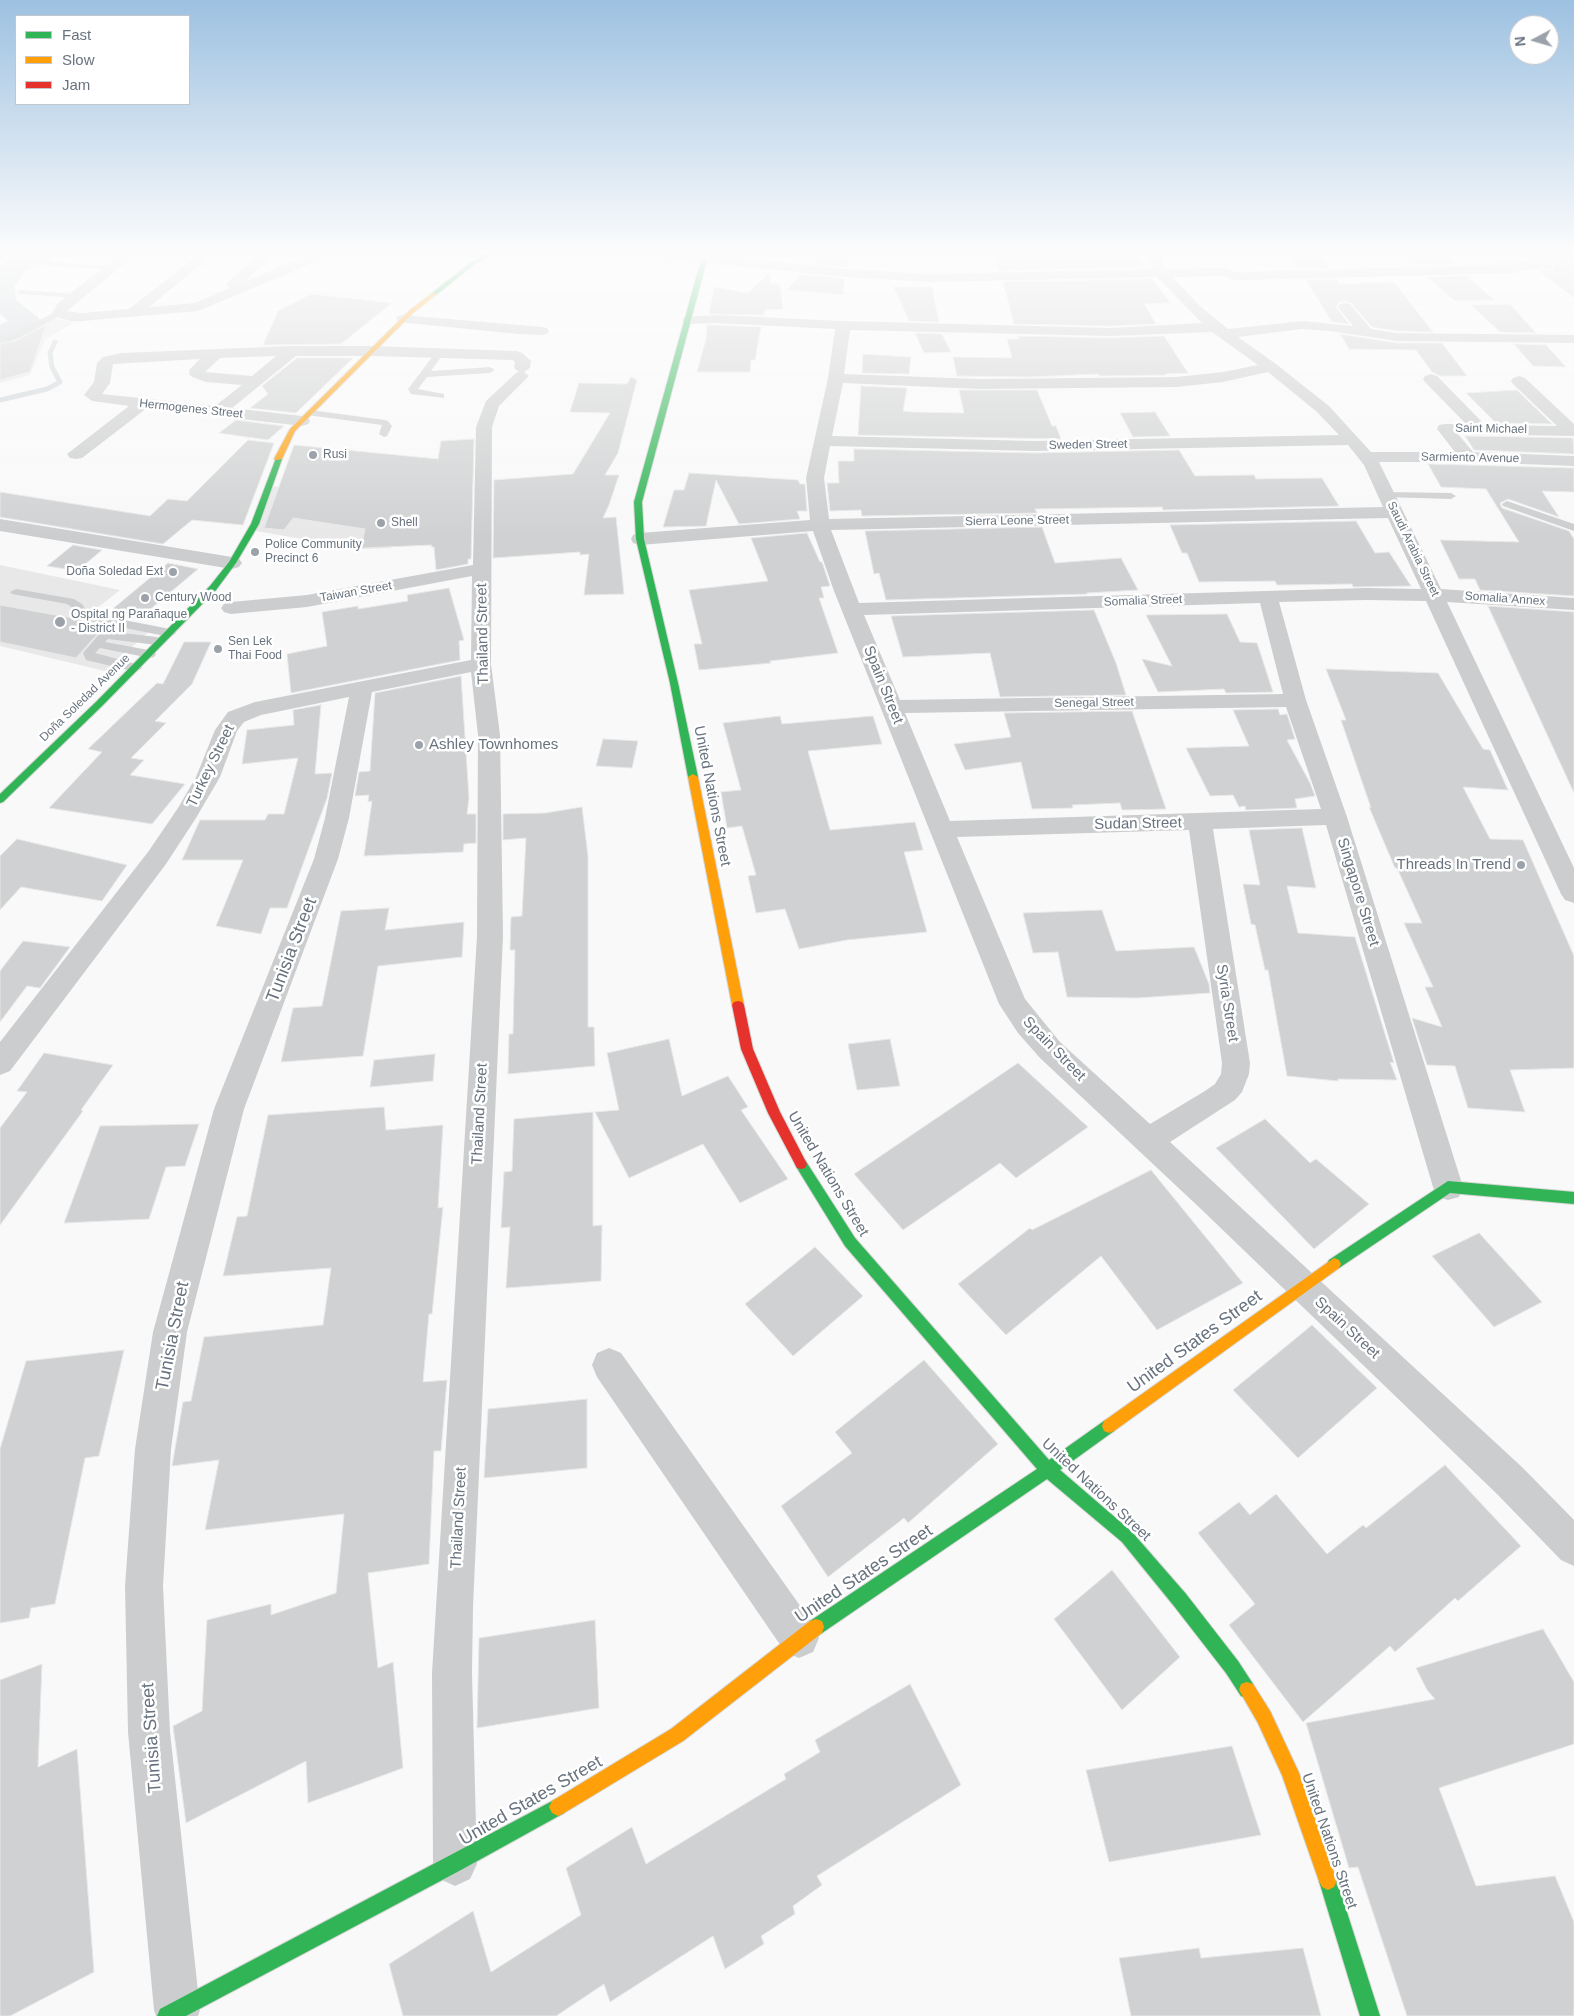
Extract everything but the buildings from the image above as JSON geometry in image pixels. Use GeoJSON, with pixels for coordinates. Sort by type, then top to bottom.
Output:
{"type":"FeatureCollection","features":[{"type":"Feature","properties":{"kind":"street","name":"Doña Soledad Avenue"},"geometry":{"type":"LineString","coordinates":[[0,800],[136,668],[213,588],[232,563],[255,524],[288,436],[374,348]]}},
{"type":"Feature","properties":{"kind":"street","name":"United Nations Street"},"geometry":{"type":"LineString","coordinates":[[681,348],[638,502],[640,539],[674,683],[746,1049],[774,1113],[804,1170],[850,1242],[1048,1470],[1127,1537],[1180,1600],[1232,1667],[1264,1717],[1290,1773],[1324,1868],[1370,2016]]}},
{"type":"Feature","properties":{"kind":"street","name":"Spain Street"},"geometry":{"type":"LineString","coordinates":[[841,348],[824,441],[815,478],[820,526],[1013,1004],[1050,1050],[1213,1200],[1510,1481],[1574,1547]]}},
{"type":"Feature","properties":{"kind":"street","name":"Saudi Arabia Street"},"geometry":{"type":"LineString","coordinates":[[1243,348],[1322,409],[1367,457],[1435,595],[1574,894]]}},
{"type":"Feature","properties":{"kind":"street"},"geometry":{"type":"LineString","coordinates":[[218,412],[292,351]]}},
{"type":"Feature","properties":{"kind":"street"},"geometry":{"type":"LineString","coordinates":[[256,381],[206,377],[197,374],[198,369],[216,354],[292,351],[371,351],[440,354]]}},
{"type":"Feature","properties":{"kind":"street","name":"Hermogenes Street"},"geometry":{"type":"LineString","coordinates":[[216,354],[108,360],[104,363],[102,383],[92,396],[142,404],[218,412],[306,417]]}},
{"type":"Feature","properties":{"kind":"street","name":"Thailand Street"},"geometry":{"type":"LineString","coordinates":[[440,354],[517,356],[523,361],[521,372],[492,404],[484,427],[480,664],[490,735],[490,936],[454,1617],[452,1673],[455,1864]]}},
{"type":"Feature","properties":{"kind":"street"},"geometry":{"type":"LineString","coordinates":[[836,378],[980,384],[1176,382],[1222,377],[1270,368]]}},
{"type":"Feature","properties":{"kind":"street"},"geometry":{"type":"LineString","coordinates":[[1430,379],[1478,428]]}},
{"type":"Feature","properties":{"kind":"street"},"geometry":{"type":"LineString","coordinates":[[1519,380],[1573,431]]}},
{"type":"Feature","properties":{"kind":"street"},"geometry":{"type":"LineString","coordinates":[[76,454],[142,404]]}},
{"type":"Feature","properties":{"kind":"street","name":"Saint Michael"},"geometry":{"type":"LineString","coordinates":[[1468,457],[1444,430],[1448,428],[1478,428],[1573,431]]}},
{"type":"Feature","properties":{"kind":"street","name":"Sweden Street"},"geometry":{"type":"LineString","coordinates":[[824,441],[1018,446],[1353,440]]}},
{"type":"Feature","properties":{"kind":"street","name":"Sarmiento Avenue"},"geometry":{"type":"LineString","coordinates":[[1367,457],[1468,457],[1574,461]]}},
{"type":"Feature","properties":{"kind":"street","name":"Sierra Leone Street"},"geometry":{"type":"LineString","coordinates":[[640,539],[820,526],[1395,512]]}},
{"type":"Feature","properties":{"kind":"street"},"geometry":{"type":"LineString","coordinates":[[0,525],[232,563]]}},
{"type":"Feature","properties":{"kind":"street","name":"Taiwan Street"},"geometry":{"type":"LineString","coordinates":[[230,608],[307,601],[481,569]]}},
{"type":"Feature","properties":{"kind":"street","name":"Somalia Street"},"geometry":{"type":"LineString","coordinates":[[852,609],[1367,594],[1435,595]]}},
{"type":"Feature","properties":{"kind":"street","name":"Somalia Annex"},"geometry":{"type":"LineString","coordinates":[[1435,595],[1574,604]]}},
{"type":"Feature","properties":{"kind":"street","name":"Singapore Street"},"geometry":{"type":"LineString","coordinates":[[1268,598],[1295,700],[1335,817],[1448,1187]]}},
{"type":"Feature","properties":{"kind":"street","name":"Turkey Street"},"geometry":{"type":"LineString","coordinates":[[0,1063],[167,843],[208,777],[226,730],[236,716],[255,708],[480,664]]}},
{"type":"Feature","properties":{"kind":"street","name":"Tunisia Street"},"geometry":{"type":"LineString","coordinates":[[172,2013],[149,1732],[144,1586],[153,1450],[170,1332],[198,1218],[229,1108],[307,912],[326,859],[337,818],[362,687]]}},
{"type":"Feature","properties":{"kind":"street","name":"Senegal Street"},"geometry":{"type":"LineString","coordinates":[[892,707],[1295,700]]}},
{"type":"Feature","properties":{"kind":"street","name":"Sudan Street"},"geometry":{"type":"LineString","coordinates":[[942,829],[1335,817]]}},
{"type":"Feature","properties":{"kind":"street","name":"Syria Street"},"geometry":{"type":"LineString","coordinates":[[1148,1140],[1226,1092],[1232,1084],[1235,1074],[1236,1062],[1200,822]]}},
{"type":"Feature","properties":{"kind":"street"},"geometry":{"type":"LineString","coordinates":[[1448,1187],[1574,1198]]}},
{"type":"Feature","properties":{"kind":"street","name":"United States Street"},"geometry":{"type":"LineString","coordinates":[[172,2013],[455,1864],[573,1799],[677,1735],[800,1638],[1048,1470],[1302,1286],[1448,1187]]}},
{"type":"Feature","properties":{"kind":"street"},"geometry":{"type":"LineString","coordinates":[[609,1365],[800,1638]]}},
{"type":"Feature","properties":{"kind":"lane"},"geometry":{"type":"LineString","coordinates":[[440,354],[413,389],[414,392],[441,396]]}},
{"type":"Feature","properties":{"kind":"lane"},"geometry":{"type":"LineString","coordinates":[[424,374],[490,370]]}},
{"type":"Feature","properties":{"kind":"lane"},"geometry":{"type":"LineString","coordinates":[[306,417],[385,423],[387,426],[384,434]]}},
{"type":"Feature","properties":{"kind":"lane"},"geometry":{"type":"LineString","coordinates":[[1387,495],[1451,496]]}},
{"type":"Feature","properties":{"kind":"lane"},"geometry":{"type":"LineString","coordinates":[[1507,504],[1574,528]]}},
{"type":"Feature","properties":{"kind":"lane"},"geometry":{"type":"LineString","coordinates":[[16,592],[70,601],[78,606],[84,616],[166,637]]}},
{"type":"Feature","properties":{"kind":"lane"},"geometry":{"type":"LineString","coordinates":[[136,668],[90,657],[89,652],[102,636],[166,637]]}},
{"type":"Feature","properties":{"kind":"lane"},"geometry":{"type":"LineString","coordinates":[[102,645],[150,654]]}},
{"type":"Feature","properties":{"kind":"shaded area"},"geometry":{"type":"Polygon","coordinates":[[[0,348],[42,348],[30,375],[0,383],[0,348]]]}},
{"type":"Feature","properties":{"kind":"shaded area"},"geometry":{"type":"Polygon","coordinates":[[[272,486],[402,498],[391,548],[361,549],[256,531],[272,486]]]}},
{"type":"Feature","properties":{"kind":"shaded area","name":"Ospital ng Parañaque - District II"},"geometry":{"type":"Polygon","coordinates":[[[0,565],[120,590],[88,615],[153,628],[105,671],[0,646],[0,565]]]}},
{"type":"Feature","properties":{"kind":"waterway"},"geometry":{"type":"LineString","coordinates":[[0,400],[47,389],[60,382],[52,367],[50,353],[52,348]]}},
{"type":"Feature","properties":{"kind":"traffic: fast"},"geometry":{"type":"LineString","coordinates":[[680,348],[638,502],[640,539],[674,683],[693,777]]}},
{"type":"Feature","properties":{"kind":"traffic: fast"},"geometry":{"type":"LineString","coordinates":[[0,800],[100,703],[213,588],[232,563],[255,524],[278,459]]}},
{"type":"Feature","properties":{"kind":"traffic: fast"},"geometry":{"type":"LineString","coordinates":[[801,1164],[850,1242],[1048,1470],[1127,1537],[1180,1600],[1232,1667],[1247,1690]]}},
{"type":"Feature","properties":{"kind":"traffic: fast"},"geometry":{"type":"LineString","coordinates":[[1334,1264],[1448,1187],[1574,1198]]}},
{"type":"Feature","properties":{"kind":"traffic: fast"},"geometry":{"type":"LineString","coordinates":[[816,1627],[1048,1470],[1109,1426]]}},
{"type":"Feature","properties":{"kind":"traffic: fast"},"geometry":{"type":"LineString","coordinates":[[167,2016],[455,1864],[558,1807]]}},
{"type":"Feature","properties":{"kind":"traffic: fast"},"geometry":{"type":"LineString","coordinates":[[1328,1881],[1370,2016]]}},
{"type":"Feature","properties":{"kind":"traffic: slow"},"geometry":{"type":"LineString","coordinates":[[278,459],[292,430],[375,348]]}},
{"type":"Feature","properties":{"kind":"traffic: slow"},"geometry":{"type":"LineString","coordinates":[[693,777],[738,1005]]}},
{"type":"Feature","properties":{"kind":"traffic: slow"},"geometry":{"type":"LineString","coordinates":[[1109,1426],[1334,1264]]}},
{"type":"Feature","properties":{"kind":"traffic: slow"},"geometry":{"type":"LineString","coordinates":[[558,1807],[677,1735],[816,1627]]}},
{"type":"Feature","properties":{"kind":"traffic: slow"},"geometry":{"type":"LineString","coordinates":[[1247,1690],[1264,1717],[1290,1773],[1328,1881]]}},
{"type":"Feature","properties":{"kind":"traffic: jam"},"geometry":{"type":"LineString","coordinates":[[738,1005],[747,1049],[774,1113],[801,1164]]}},
{"type":"Feature","properties":{"kind":"place","name":"Rusi"},"geometry":{"type":"Point","coordinates":[313,455]}},
{"type":"Feature","properties":{"kind":"place","name":"Shell"},"geometry":{"type":"Point","coordinates":[381,523]}},
{"type":"Feature","properties":{"kind":"place","name":"Police Community Precinct 6"},"geometry":{"type":"Point","coordinates":[255,552]}},
{"type":"Feature","properties":{"kind":"place","name":"Doña Soledad Ext"},"geometry":{"type":"Point","coordinates":[173,572]}},
{"type":"Feature","properties":{"kind":"place","name":"Century Wood"},"geometry":{"type":"Point","coordinates":[145,598]}},
{"type":"Feature","properties":{"kind":"place","name":"Ospital ng Parañaque - District II"},"geometry":{"type":"Point","coordinates":[60,622]}},
{"type":"Feature","properties":{"kind":"place","name":"Sen Lek Thai Food"},"geometry":{"type":"Point","coordinates":[218,649]}},
{"type":"Feature","properties":{"kind":"place","name":"Ashley Townhomes"},"geometry":{"type":"Point","coordinates":[419,745]}},
{"type":"Feature","properties":{"kind":"place","name":"Threads In Trend"},"geometry":{"type":"Point","coordinates":[1521,865]}}]}
